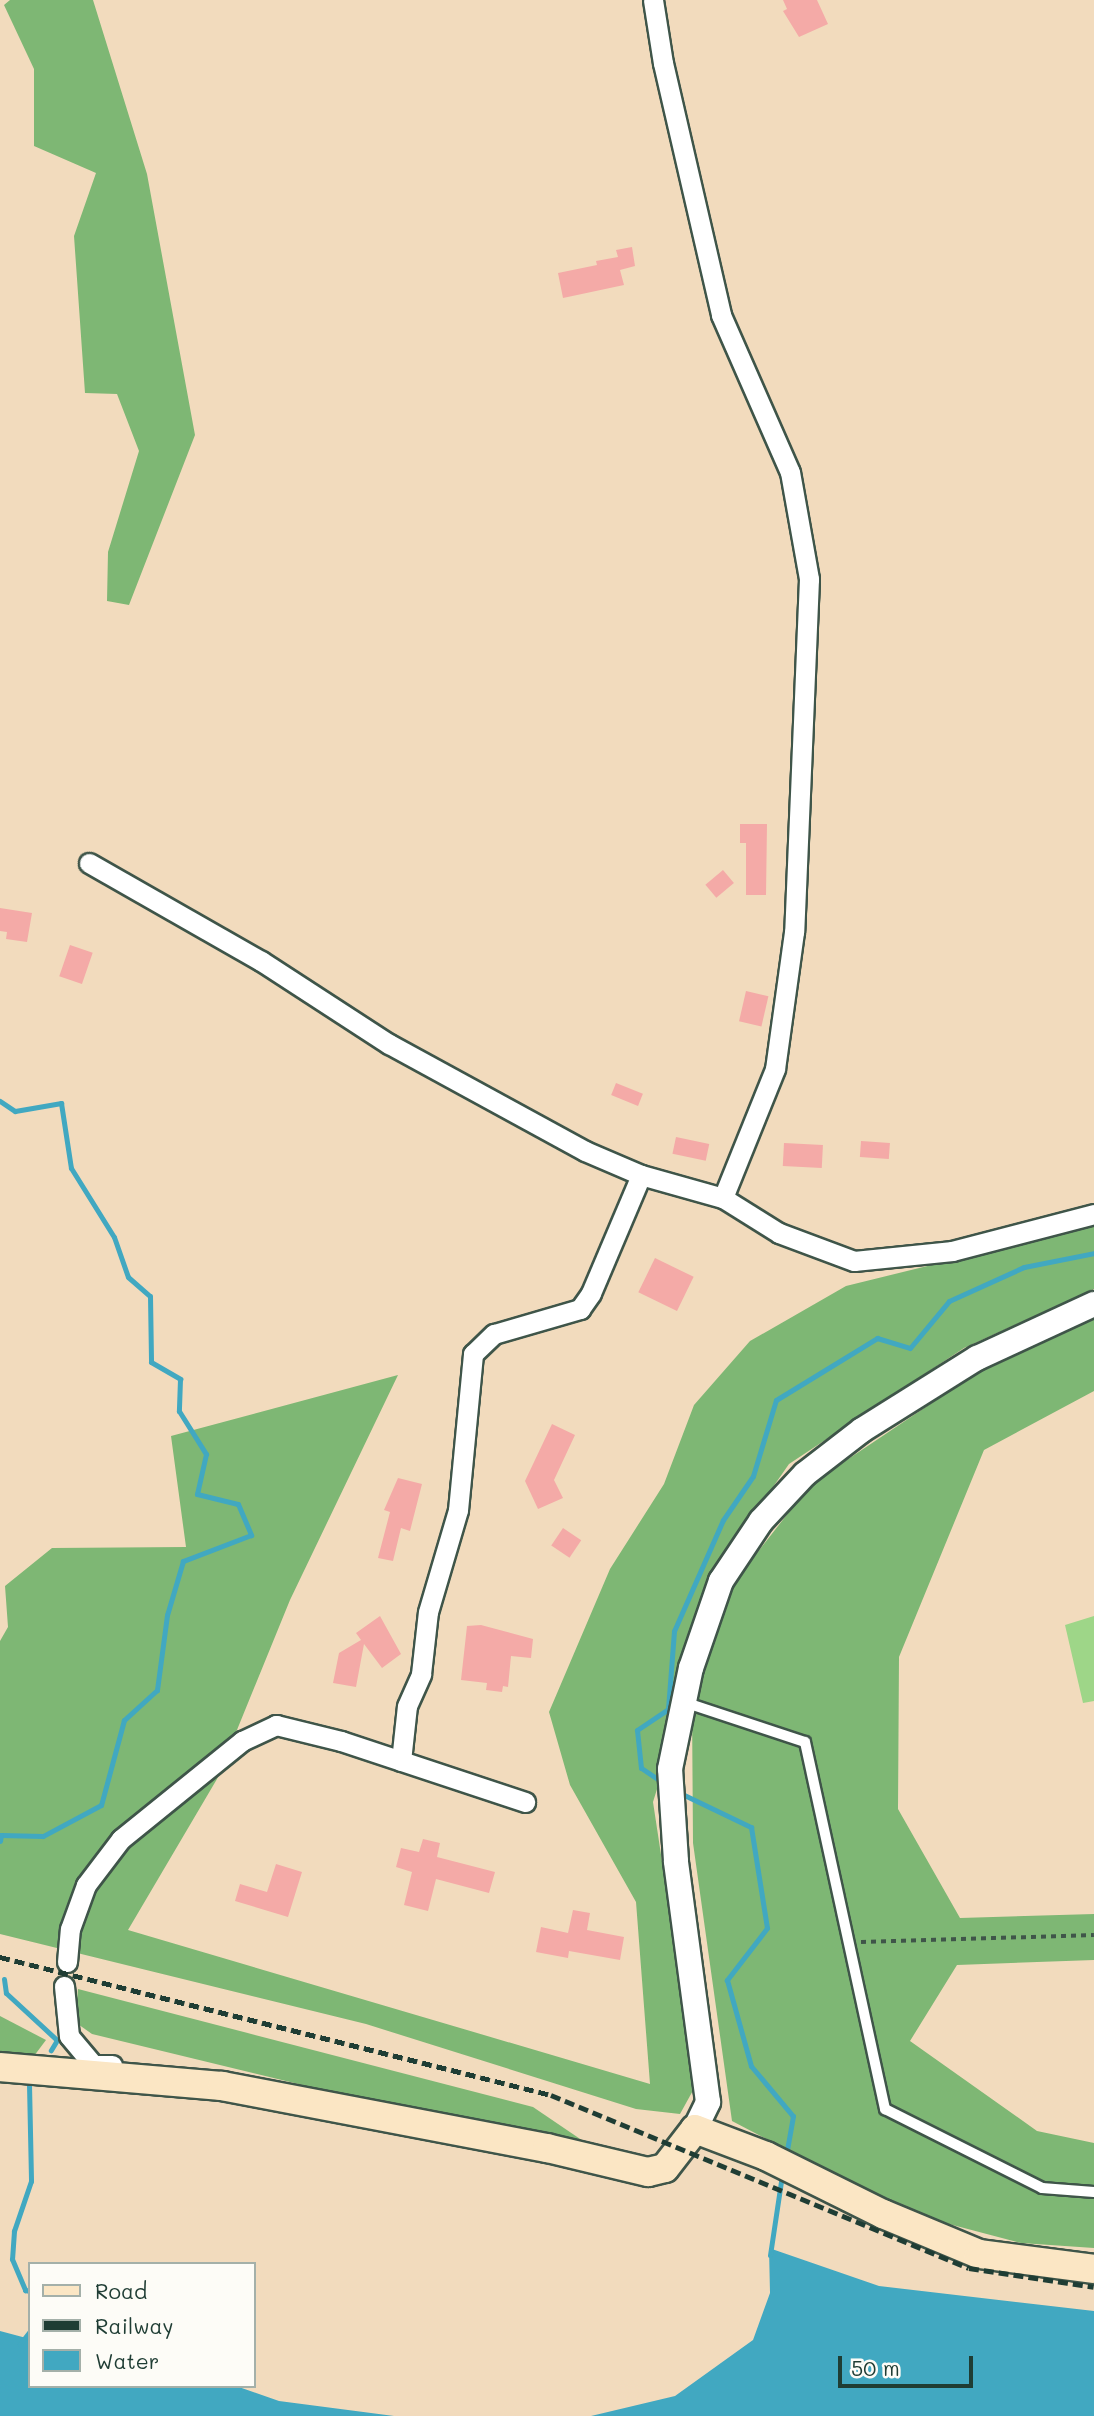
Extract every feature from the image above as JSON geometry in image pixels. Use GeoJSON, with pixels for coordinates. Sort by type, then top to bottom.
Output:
{"type":"FeatureCollection","features":[{"type":"Feature","properties":{"kind":"main road"},"geometry":{"type":"LineString","coordinates":[[0,2067],[222,2086],[547,2148],[648,2172],[665,2168],[695,2129],[766,2156],[800,2175],[979,2254],[1094,2269]]}},
{"type":"Feature","properties":{"kind":"street"},"geometry":{"type":"LineString","coordinates":[[653,0],[663,63],[721,316],[790,472],[809,579],[794,932],[785,1001],[775,1069],[723,1198]]}},
{"type":"Feature","properties":{"kind":"street"},"geometry":{"type":"LineString","coordinates":[[89,863],[261,961],[389,1044],[585,1152],[641,1175],[723,1198],[779,1233],[855,1261],[952,1251],[1094,1214]]}},
{"type":"Feature","properties":{"kind":"street"},"geometry":{"type":"LineString","coordinates":[[401,1761],[407,1706],[421,1674],[428,1612],[458,1510],[473,1354],[494,1334],[580,1309],[591,1293],[641,1175]]}},
{"type":"Feature","properties":{"kind":"street"},"geometry":{"type":"LineString","coordinates":[[695,2129],[708,2102],[671,1808],[670,1769],[684,1702],[721,1581],[761,1521],[805,1474],[862,1430],[977,1358],[1094,1304]]}},
{"type":"Feature","properties":{"kind":"street"},"geometry":{"type":"LineString","coordinates":[[66,1962],[70,1929],[86,1885],[121,1839],[242,1741],[276,1725],[401,1761],[525,1802]]}},
{"type":"Feature","properties":{"kind":"street"},"geometry":{"type":"LineString","coordinates":[[64,1986],[69,2036],[93,2065],[138,2066],[166,2081]]}},
{"type":"Feature","properties":{"kind":"lane"},"geometry":{"type":"LineString","coordinates":[[684,1702],[805,1742],[885,2109],[1042,2188],[1094,2192]]}},
{"type":"Feature","properties":{"kind":"path"},"geometry":{"type":"LineString","coordinates":[[849,1942],[1094,1935]]}},
{"type":"Feature","properties":{"kind":"green space"},"geometry":{"type":"Polygon","coordinates":[[[10,0],[93,0],[147,174],[195,435],[129,605],[107,601],[108,552],[139,451],[117,394],[85,393],[74,236],[96,173],[34,146],[34,69],[4,5],[10,0]]]}},
{"type":"Feature","properties":{"kind":"green space"},"geometry":{"type":"Polygon","coordinates":[[[1094,1225],[1094,1289],[964,1348],[789,1464],[711,1576],[681,1660],[684,1702],[653,1802],[696,2085],[680,2114],[636,2109],[366,2024],[0,1934],[0,1641],[8,1627],[5,1586],[52,1548],[186,1547],[171,1436],[398,1375],[290,1600],[217,1779],[128,1930],[650,2084],[636,1902],[570,1785],[549,1712],[610,1569],[664,1484],[694,1405],[750,1341],[846,1286],[1094,1225]]]}},
{"type":"Feature","properties":{"kind":"green space"},"geometry":{"type":"Polygon","coordinates":[[[1094,1319],[1094,1391],[984,1450],[899,1657],[898,1809],[960,1918],[1094,1914],[1094,1960],[957,1965],[910,2041],[1037,2131],[1094,2143],[1094,2248],[1021,2243],[911,2214],[732,2121],[693,1843],[692,1705],[731,1586],[811,1484],[972,1376],[1094,1319]]]}},
{"type":"Feature","properties":{"kind":"green space"},"geometry":{"type":"Polygon","coordinates":[[[1094,1616],[1094,1701],[1083,1703],[1065,1625],[1094,1616]]]}},
{"type":"Feature","properties":{"kind":"green space"},"geometry":{"type":"Polygon","coordinates":[[[78,1989],[533,2107],[589,2145],[323,2090],[92,2034],[75,2022],[78,1989]]]}},
{"type":"Feature","properties":{"kind":"green space"},"geometry":{"type":"Polygon","coordinates":[[[0,2016],[46,2040],[34,2056],[0,2054],[0,2016]]]}},
{"type":"Feature","properties":{"kind":"water"},"geometry":{"type":"Polygon","coordinates":[[[769,2248],[879,2286],[1094,2311],[1094,2416],[591,2416],[675,2396],[753,2340],[770,2293],[769,2248]]]}},
{"type":"Feature","properties":{"kind":"water"},"geometry":{"type":"Polygon","coordinates":[[[0,2331],[28,2338],[28,2388],[242,2388],[279,2401],[394,2416],[0,2416],[0,2331]]]}},
{"type":"Feature","properties":{"kind":"building"},"geometry":{"type":"Polygon","coordinates":[[[783,0],[817,0],[828,24],[799,37],[783,11],[787,9],[783,0]]]}},
{"type":"Feature","properties":{"kind":"building"},"geometry":{"type":"Polygon","coordinates":[[[632,247],[635,266],[620,270],[624,285],[563,298],[558,273],[597,265],[596,261],[618,257],[616,250],[632,247]]]}},
{"type":"Feature","properties":{"kind":"building"},"geometry":{"type":"Polygon","coordinates":[[[740,824],[767,824],[766,895],[746,895],[746,843],[740,843],[740,824]]]}},
{"type":"Feature","properties":{"kind":"building"},"geometry":{"type":"Polygon","coordinates":[[[723,870],[734,883],[716,898],[705,885],[723,870]]]}},
{"type":"Feature","properties":{"kind":"building"},"geometry":{"type":"Polygon","coordinates":[[[0,908],[32,913],[27,942],[6,939],[7,932],[0,931],[0,908]]]}},
{"type":"Feature","properties":{"kind":"building"},"geometry":{"type":"Polygon","coordinates":[[[70,945],[93,953],[82,984],[59,976],[70,945]]]}},
{"type":"Feature","properties":{"kind":"building"},"geometry":{"type":"Polygon","coordinates":[[[746,991],[768,996],[761,1026],[739,1021],[746,991]]]}},
{"type":"Feature","properties":{"kind":"building"},"geometry":{"type":"Polygon","coordinates":[[[616,1083],[643,1094],[638,1106],[611,1095],[616,1083]]]}},
{"type":"Feature","properties":{"kind":"building"},"geometry":{"type":"Polygon","coordinates":[[[676,1137],[709,1144],[706,1161],[672,1154],[676,1137]]]}},
{"type":"Feature","properties":{"kind":"building"},"geometry":{"type":"Polygon","coordinates":[[[861,1141],[890,1143],[889,1159],[860,1157],[861,1141]]]}},
{"type":"Feature","properties":{"kind":"building"},"geometry":{"type":"Polygon","coordinates":[[[784,1143],[823,1145],[822,1168],[783,1166],[784,1143]]]}},
{"type":"Feature","properties":{"kind":"building"},"geometry":{"type":"Polygon","coordinates":[[[655,1258],[694,1277],[677,1311],[638,1292],[655,1258]]]}},
{"type":"Feature","properties":{"kind":"building"},"geometry":{"type":"Polygon","coordinates":[[[552,1424],[575,1435],[554,1480],[563,1498],[538,1509],[525,1481],[552,1424]]]}},
{"type":"Feature","properties":{"kind":"building"},"geometry":{"type":"Polygon","coordinates":[[[398,1478],[422,1484],[410,1531],[401,1528],[393,1561],[378,1558],[390,1512],[384,1510],[398,1478]]]}},
{"type":"Feature","properties":{"kind":"building"},"geometry":{"type":"Polygon","coordinates":[[[563,1528],[581,1540],[569,1558],[551,1545],[563,1528]]]}},
{"type":"Feature","properties":{"kind":"building"},"geometry":{"type":"Polygon","coordinates":[[[380,1616],[401,1654],[382,1668],[364,1644],[356,1687],[333,1683],[339,1653],[361,1640],[356,1633],[380,1616]]]}},
{"type":"Feature","properties":{"kind":"building"},"geometry":{"type":"Polygon","coordinates":[[[481,1625],[533,1639],[531,1658],[511,1656],[508,1687],[503,1686],[502,1692],[486,1690],[487,1683],[461,1680],[467,1626],[481,1625]]]}},
{"type":"Feature","properties":{"kind":"building"},"geometry":{"type":"Polygon","coordinates":[[[423,1839],[440,1843],[437,1857],[495,1872],[489,1893],[436,1879],[428,1911],[404,1905],[412,1872],[396,1867],[401,1848],[419,1852],[423,1839]]]}},
{"type":"Feature","properties":{"kind":"building"},"geometry":{"type":"Polygon","coordinates":[[[276,1864],[302,1872],[288,1917],[235,1901],[240,1884],[267,1892],[276,1864]]]}},
{"type":"Feature","properties":{"kind":"building"},"geometry":{"type":"Polygon","coordinates":[[[573,1910],[590,1913],[587,1930],[624,1937],[620,1960],[569,1951],[568,1958],[536,1952],[541,1927],[568,1933],[573,1910]]]}},
{"type":"Feature","properties":{"kind":"waterway"},"geometry":{"type":"LineString","coordinates":[[0,1101],[15,1111],[61,1103],[71,1168],[114,1237],[128,1277],[150,1296],[151,1362],[180,1379],[179,1411],[206,1454],[197,1494],[238,1504],[251,1535],[183,1561],[167,1615],[157,1690],[124,1720],[101,1805],[43,1836],[1,1835],[0,1841]]}},
{"type":"Feature","properties":{"kind":"waterway"},"geometry":{"type":"LineString","coordinates":[[662,1782],[641,1768],[637,1730],[668,1709],[674,1631],[723,1520],[753,1476],[776,1400],[877,1338],[910,1348],[949,1301],[1024,1267],[1094,1253]]}},
{"type":"Feature","properties":{"kind":"waterway"},"geometry":{"type":"LineString","coordinates":[[680,1793],[751,1827],[767,1928],[727,1980],[751,2066],[793,2116],[786,2155]]}},
{"type":"Feature","properties":{"kind":"waterway"},"geometry":{"type":"LineString","coordinates":[[4,1979],[6,1993],[57,2040],[51,2050]]}},
{"type":"Feature","properties":{"kind":"waterway"},"geometry":{"type":"LineString","coordinates":[[28,2291],[25,2290],[12,2259],[14,2231],[31,2181],[29,2084]]}},
{"type":"Feature","properties":{"kind":"waterway"},"geometry":{"type":"LineString","coordinates":[[770,2255],[782,2175]]}},
{"type":"Feature","properties":{"kind":"waterway"},"geometry":{"type":"LineString","coordinates":[[20,2344],[28,2334]]}},
{"type":"Feature","properties":{"kind":"railway"},"geometry":{"type":"LineString","coordinates":[[0,1957],[551,2095],[969,2268],[1094,2287]]}}]}
